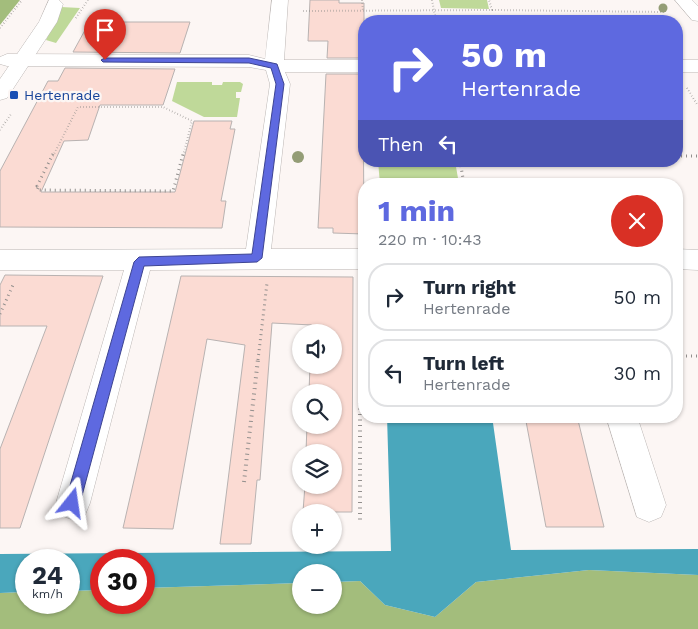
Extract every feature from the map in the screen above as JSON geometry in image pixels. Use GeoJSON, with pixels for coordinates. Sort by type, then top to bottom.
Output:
{"type":"FeatureCollection","features":[{"type":"Feature","properties":{"kind":"street"},"geometry":{"type":"LineString","coordinates":[[0,94],[10,63],[48,22],[56,2]]}},
{"type":"Feature","properties":{"kind":"street"},"geometry":{"type":"LineString","coordinates":[[263,258],[280,84],[274,66],[280,5]]}},
{"type":"Feature","properties":{"kind":"street"},"geometry":{"type":"LineString","coordinates":[[10,63],[249,61],[274,66],[358,66]]}},
{"type":"Feature","properties":{"kind":"street"},"geometry":{"type":"LineString","coordinates":[[683,66],[698,66]]}},
{"type":"Feature","properties":{"kind":"street"},"geometry":{"type":"LineString","coordinates":[[0,260],[139,262],[263,258],[358,259]]}},
{"type":"Feature","properties":{"kind":"street"},"geometry":{"type":"LineString","coordinates":[[683,259],[698,260]]}},
{"type":"Feature","properties":{"kind":"street"},"geometry":{"type":"LineString","coordinates":[[72,503],[139,262]]}},
{"type":"Feature","properties":{"kind":"street"},"geometry":{"type":"LineString","coordinates":[[623,423],[649,505]]}},
{"type":"Feature","properties":{"kind":"path"},"geometry":{"type":"LineString","coordinates":[[0,28],[22,0]]}},
{"type":"Feature","properties":{"kind":"path"},"geometry":{"type":"LineString","coordinates":[[362,0],[363,11]]}},
{"type":"Feature","properties":{"kind":"path"},"geometry":{"type":"LineString","coordinates":[[432,0],[435,15]]}},
{"type":"Feature","properties":{"kind":"path"},"geometry":{"type":"LineString","coordinates":[[489,0],[492,10]]}},
{"type":"Feature","properties":{"kind":"path"},"geometry":{"type":"LineString","coordinates":[[280,5],[363,11],[692,10]]}},
{"type":"Feature","properties":{"kind":"path"},"geometry":{"type":"LineString","coordinates":[[78,106],[163,107],[192,121],[174,191],[37,190],[38,186],[78,106]]}},
{"type":"Feature","properties":{"kind":"path"},"geometry":{"type":"LineString","coordinates":[[683,156],[698,156]]}},
{"type":"Feature","properties":{"kind":"path"},"geometry":{"type":"LineString","coordinates":[[244,482],[263,258]]}},
{"type":"Feature","properties":{"kind":"path"},"geometry":{"type":"LineString","coordinates":[[683,356],[698,356]]}},
{"type":"Feature","properties":{"kind":"path"},"geometry":{"type":"LineString","coordinates":[[360,524],[361,423]]}},
{"type":"Feature","properties":{"kind":"green space"},"geometry":{"type":"Polygon","coordinates":[[[0,0],[20,0],[0,25],[0,0]]]}},
{"type":"Feature","properties":{"kind":"green space"},"geometry":{"type":"Polygon","coordinates":[[[439,0],[487,0],[489,9],[441,8],[439,0]]]}},
{"type":"Feature","properties":{"kind":"green space"},"geometry":{"type":"Polygon","coordinates":[[[61,7],[80,8],[56,43],[46,40],[61,7]]]}},
{"type":"Feature","properties":{"kind":"green space"},"geometry":{"type":"Polygon","coordinates":[[[177,82],[212,82],[212,85],[222,85],[223,82],[240,82],[243,84],[241,92],[236,92],[236,98],[240,98],[237,117],[204,117],[172,101],[177,82]]]}},
{"type":"Feature","properties":{"kind":"green space"},"geometry":{"type":"Polygon","coordinates":[[[379,167],[456,167],[458,178],[379,178],[379,167]]]}},
{"type":"Feature","properties":{"kind":"green space"},"geometry":{"type":"Polygon","coordinates":[[[589,570],[698,575],[698,629],[0,629],[0,593],[15,592],[15,614],[80,614],[80,591],[90,590],[90,614],[155,614],[155,588],[292,583],[292,614],[342,614],[342,582],[360,581],[385,605],[435,617],[476,582],[589,570]]]}},
{"type":"Feature","properties":{"kind":"water"},"geometry":{"type":"Polygon","coordinates":[[[387,423],[493,423],[511,550],[698,549],[698,575],[589,570],[476,582],[435,617],[385,605],[360,581],[342,582],[342,564],[292,564],[292,583],[155,588],[155,553],[292,552],[292,554],[342,554],[342,551],[391,551],[387,423]]]}},
{"type":"Feature","properties":{"kind":"water"},"geometry":{"type":"Polygon","coordinates":[[[80,553],[90,553],[90,590],[80,591],[80,553]]]}},
{"type":"Feature","properties":{"kind":"water"},"geometry":{"type":"Polygon","coordinates":[[[0,554],[15,554],[15,592],[0,593],[0,554]]]}},
{"type":"Feature","properties":{"kind":"building"},"geometry":{"type":"Polygon","coordinates":[[[310,0],[339,0],[339,3],[364,3],[364,15],[358,15],[358,58],[327,58],[328,41],[308,41],[310,0]]]}},
{"type":"Feature","properties":{"kind":"building"},"geometry":{"type":"Polygon","coordinates":[[[90,21],[190,22],[180,53],[73,52],[90,21]]]}},
{"type":"Feature","properties":{"kind":"building"},"geometry":{"type":"Polygon","coordinates":[[[65,68],[175,69],[163,105],[100,105],[88,140],[64,141],[41,192],[175,192],[194,121],[232,121],[230,129],[235,129],[221,201],[226,201],[222,228],[0,227],[0,171],[48,81],[58,81],[65,68]]]}},
{"type":"Feature","properties":{"kind":"building"},"geometry":{"type":"Polygon","coordinates":[[[326,74],[358,74],[358,167],[364,167],[364,178],[358,178],[358,234],[333,233],[333,228],[318,228],[326,74]]]}},
{"type":"Feature","properties":{"kind":"building"},"geometry":{"type":"Polygon","coordinates":[[[5,275],[103,276],[20,528],[0,528],[0,449],[47,326],[0,326],[0,285],[5,275]]]}},
{"type":"Feature","properties":{"kind":"building"},"geometry":{"type":"Polygon","coordinates":[[[181,276],[353,277],[352,512],[342,512],[342,504],[304,504],[304,494],[342,494],[342,444],[306,444],[307,434],[342,434],[342,384],[309,384],[310,374],[342,374],[342,324],[272,323],[260,480],[257,480],[251,544],[220,544],[245,345],[207,339],[173,529],[123,528],[181,276]]]}},
{"type":"Feature","properties":{"kind":"building"},"geometry":{"type":"Polygon","coordinates":[[[526,423],[579,423],[604,527],[546,527],[526,423]]]}},
{"type":"Feature","properties":{"kind":"place","name":"Hertenrade"},"geometry":{"type":"Point","coordinates":[14,95]}},
{"type":"Feature","properties":{"kind":"route"},"geometry":{"type":"LineString","coordinates":[[72,503],[139,262],[257,258],[280,84],[274,66],[249,61],[105,60]]}}]}
